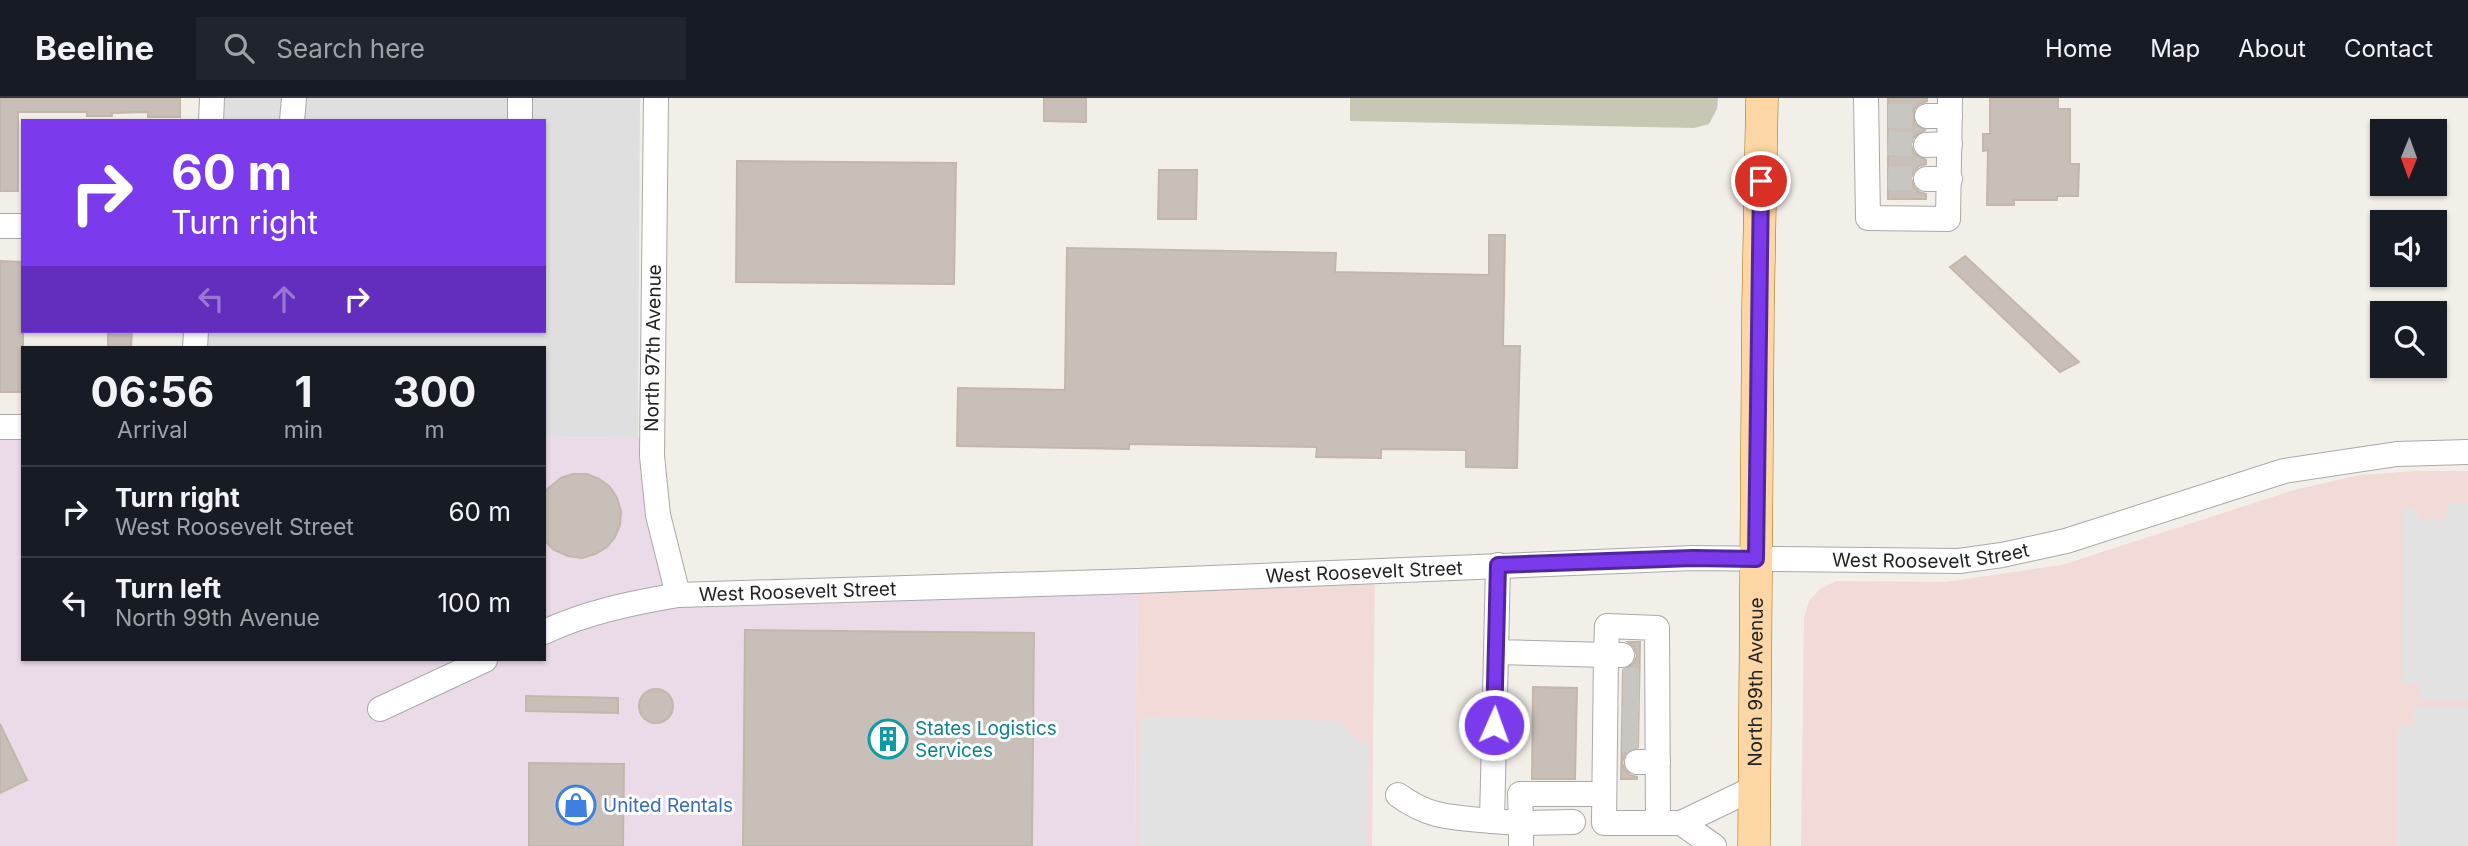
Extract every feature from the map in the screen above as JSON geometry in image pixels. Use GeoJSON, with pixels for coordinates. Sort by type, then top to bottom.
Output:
{"type":"FeatureCollection","features":[{"type":"Feature","properties":{"kind":"main road","name":"North 99th Avenue"},"geometry":{"type":"LineString","coordinates":[[1754,846],[1762,98]]}},
{"type":"Feature","properties":{"kind":"street"},"geometry":{"type":"LineString","coordinates":[[211,119],[212,98]]}},
{"type":"Feature","properties":{"kind":"street"},"geometry":{"type":"LineString","coordinates":[[292,119],[294,98]]}},
{"type":"Feature","properties":{"kind":"street"},"geometry":{"type":"LineString","coordinates":[[520,98],[520,119]]}},
{"type":"Feature","properties":{"kind":"street","name":"North 97th Avenue"},"geometry":{"type":"LineString","coordinates":[[656,98],[652,456],[658,515],[678,595]]}},
{"type":"Feature","properties":{"kind":"street"},"geometry":{"type":"LineString","coordinates":[[1874,110],[1878,177],[1868,218],[1948,219],[1938,179],[1942,110]]}},
{"type":"Feature","properties":{"kind":"street"},"geometry":{"type":"LineString","coordinates":[[0,226],[21,226]]}},
{"type":"Feature","properties":{"kind":"street"},"geometry":{"type":"LineString","coordinates":[[0,427],[21,427]]}},
{"type":"Feature","properties":{"kind":"street","name":"West Roosevelt Street"},"geometry":{"type":"LineString","coordinates":[[546,631],[598,611],[678,595],[1137,581],[1693,558],[1959,561],[2066,541],[2284,471],[2396,454],[2468,452]]}},
{"type":"Feature","properties":{"kind":"street"},"geometry":{"type":"LineString","coordinates":[[1492,821],[1498,565]]}},
{"type":"Feature","properties":{"kind":"street"},"geometry":{"type":"LineString","coordinates":[[1496,652],[1631,709],[1670,823],[1714,846]]}},
{"type":"Feature","properties":{"kind":"street"},"geometry":{"type":"LineString","coordinates":[[380,709],[483,661]]}},
{"type":"Feature","properties":{"kind":"street"},"geometry":{"type":"LineString","coordinates":[[1589,823],[1604,794],[1631,709]]}},
{"type":"Feature","properties":{"kind":"street"},"geometry":{"type":"LineString","coordinates":[[1398,795],[1416,808],[1439,816],[1492,821],[1521,834],[1589,823],[1670,823],[1754,788]]}},
{"type":"Feature","properties":{"kind":"street"},"geometry":{"type":"LineString","coordinates":[[1521,834],[1520,794],[1604,794]]}},
{"type":"Feature","properties":{"kind":"shaded area"},"geometry":{"type":"Polygon","coordinates":[[[222,98],[640,98],[638,438],[546,437],[546,346],[206,346],[207,333],[546,333],[546,119],[221,119],[222,98]]]}},
{"type":"Feature","properties":{"kind":"shaded area"},"geometry":{"type":"Polygon","coordinates":[[[1350,98],[1718,98],[1717,109],[1709,124],[1694,128],[1350,121],[1350,98]]]}},
{"type":"Feature","properties":{"kind":"shaded area"},"geometry":{"type":"Polygon","coordinates":[[[0,427],[21,427],[21,661],[546,661],[546,437],[652,436],[678,595],[1137,581],[1135,846],[0,846],[0,427]]]}},
{"type":"Feature","properties":{"kind":"shaded area"},"geometry":{"type":"Polygon","coordinates":[[[2468,471],[2468,846],[1801,846],[1804,618],[1809,601],[1820,589],[1836,581],[1945,582],[2062,565],[2294,490],[2359,475],[2468,471]]]}},
{"type":"Feature","properties":{"kind":"shaded area"},"geometry":{"type":"Polygon","coordinates":[[[2447,503],[2468,504],[2468,700],[2419,700],[2419,684],[2402,684],[2403,508],[2418,509],[2419,519],[2446,519],[2447,503]]]}},
{"type":"Feature","properties":{"kind":"shaded area"},"geometry":{"type":"Polygon","coordinates":[[[1375,570],[1372,846],[1135,846],[1137,581],[1375,570]]]}},
{"type":"Feature","properties":{"kind":"shaded area"},"geometry":{"type":"Polygon","coordinates":[[[2413,708],[2468,708],[2468,846],[2397,846],[2397,726],[2413,726],[2413,708]]]}},
{"type":"Feature","properties":{"kind":"shaded area"},"geometry":{"type":"Polygon","coordinates":[[[1141,717],[1338,721],[1360,742],[1369,745],[1367,846],[1139,846],[1141,717]]]}},
{"type":"Feature","properties":{"kind":"building"},"geometry":{"type":"Polygon","coordinates":[[[0,98],[180,98],[180,117],[148,117],[148,112],[87,116],[87,112],[18,112],[18,191],[0,191],[0,98]]]}},
{"type":"Feature","properties":{"kind":"building"},"geometry":{"type":"Polygon","coordinates":[[[1044,98],[1086,98],[1086,122],[1044,121],[1044,98]]]}},
{"type":"Feature","properties":{"kind":"building"},"geometry":{"type":"Polygon","coordinates":[[[1888,98],[1927,98],[1927,101],[1914,109],[1914,123],[1925,130],[1913,138],[1911,145],[1914,153],[1926,160],[1926,164],[1919,166],[1911,178],[1914,187],[1926,194],[1926,199],[1888,199],[1888,98]]]}},
{"type":"Feature","properties":{"kind":"building"},"geometry":{"type":"Polygon","coordinates":[[[1990,98],[2058,98],[2058,109],[2070,109],[2070,164],[2079,164],[2078,196],[2057,196],[2057,200],[2014,200],[2014,205],[1987,205],[1988,150],[1983,151],[1983,134],[1990,134],[1990,98]]]}},
{"type":"Feature","properties":{"kind":"building"},"geometry":{"type":"Polygon","coordinates":[[[737,161],[956,163],[954,284],[736,282],[737,161]]]}},
{"type":"Feature","properties":{"kind":"building"},"geometry":{"type":"Polygon","coordinates":[[[1159,170],[1197,170],[1196,219],[1158,219],[1159,170]]]}},
{"type":"Feature","properties":{"kind":"building"},"geometry":{"type":"Polygon","coordinates":[[[1489,235],[1505,235],[1503,346],[1520,346],[1517,468],[1466,467],[1466,450],[1381,449],[1381,458],[1316,457],[1317,447],[1129,444],[1129,449],[957,446],[958,388],[1065,390],[1067,248],[1336,253],[1335,272],[1489,275],[1489,235]]]}},
{"type":"Feature","properties":{"kind":"building"},"geometry":{"type":"Polygon","coordinates":[[[1965,256],[2079,362],[2060,372],[1950,267],[1965,256]]]}},
{"type":"Feature","properties":{"kind":"building"},"geometry":{"type":"Polygon","coordinates":[[[0,261],[21,262],[21,392],[0,392],[0,261]]]}},
{"type":"Feature","properties":{"kind":"building"},"geometry":{"type":"Polygon","coordinates":[[[108,333],[132,333],[131,346],[108,346],[108,333]]]}},
{"type":"Feature","properties":{"kind":"building"},"geometry":{"type":"Polygon","coordinates":[[[573,474],[587,474],[610,487],[617,498],[621,511],[620,525],[607,547],[595,554],[582,558],[568,556],[554,550],[546,542],[546,490],[561,478],[573,474]]]}},
{"type":"Feature","properties":{"kind":"building","name":"States Logistics Services"},"geometry":{"type":"Polygon","coordinates":[[[745,630],[1034,633],[1032,846],[743,846],[745,630]]]}},
{"type":"Feature","properties":{"kind":"building"},"geometry":{"type":"Polygon","coordinates":[[[1628,642],[1640,642],[1638,747],[1625,754],[1622,763],[1625,770],[1637,779],[1621,779],[1623,670],[1634,663],[1637,656],[1634,647],[1628,642]]]}},
{"type":"Feature","properties":{"kind":"building"},"geometry":{"type":"Polygon","coordinates":[[[1533,687],[1577,688],[1575,779],[1532,779],[1533,687]]]}},
{"type":"Feature","properties":{"kind":"building"},"geometry":{"type":"Polygon","coordinates":[[[656,689],[668,694],[673,706],[668,718],[656,723],[644,718],[639,706],[644,694],[656,689]]]}},
{"type":"Feature","properties":{"kind":"building"},"geometry":{"type":"Polygon","coordinates":[[[526,696],[618,698],[618,713],[526,711],[526,696]]]}},
{"type":"Feature","properties":{"kind":"building"},"geometry":{"type":"Polygon","coordinates":[[[0,724],[27,780],[0,793],[0,724]]]}},
{"type":"Feature","properties":{"kind":"building","name":"United Rentals"},"geometry":{"type":"Polygon","coordinates":[[[529,763],[624,764],[623,846],[529,846],[529,763]]]}},
{"type":"Feature","properties":{"kind":"tunnel"},"geometry":{"type":"LineString","coordinates":[[1888,116],[1927,116]]}},
{"type":"Feature","properties":{"kind":"tunnel"},"geometry":{"type":"LineString","coordinates":[[1888,143],[1926,145]]}},
{"type":"Feature","properties":{"kind":"tunnel"},"geometry":{"type":"LineString","coordinates":[[1888,178],[1926,179]]}},
{"type":"Feature","properties":{"kind":"tunnel"},"geometry":{"type":"LineString","coordinates":[[1623,680],[1639,680]]}},
{"type":"Feature","properties":{"kind":"tunnel"},"geometry":{"type":"LineString","coordinates":[[1623,699],[1639,699]]}},
{"type":"Feature","properties":{"kind":"tunnel"},"geometry":{"type":"LineString","coordinates":[[1622,718],[1638,718]]}},
{"type":"Feature","properties":{"kind":"tunnel"},"geometry":{"type":"LineString","coordinates":[[1622,740],[1638,740]]}},
{"type":"Feature","properties":{"kind":"place","name":"States Logistics Services"},"geometry":{"type":"Point","coordinates":[888,739]}},
{"type":"Feature","properties":{"kind":"place","name":"United Rentals"},"geometry":{"type":"Point","coordinates":[576,805]}},
{"type":"Feature","properties":{"kind":"route"},"geometry":{"type":"LineString","coordinates":[[1494,725],[1498,565],[1693,558],[1756,559],[1761,181]]}}]}
